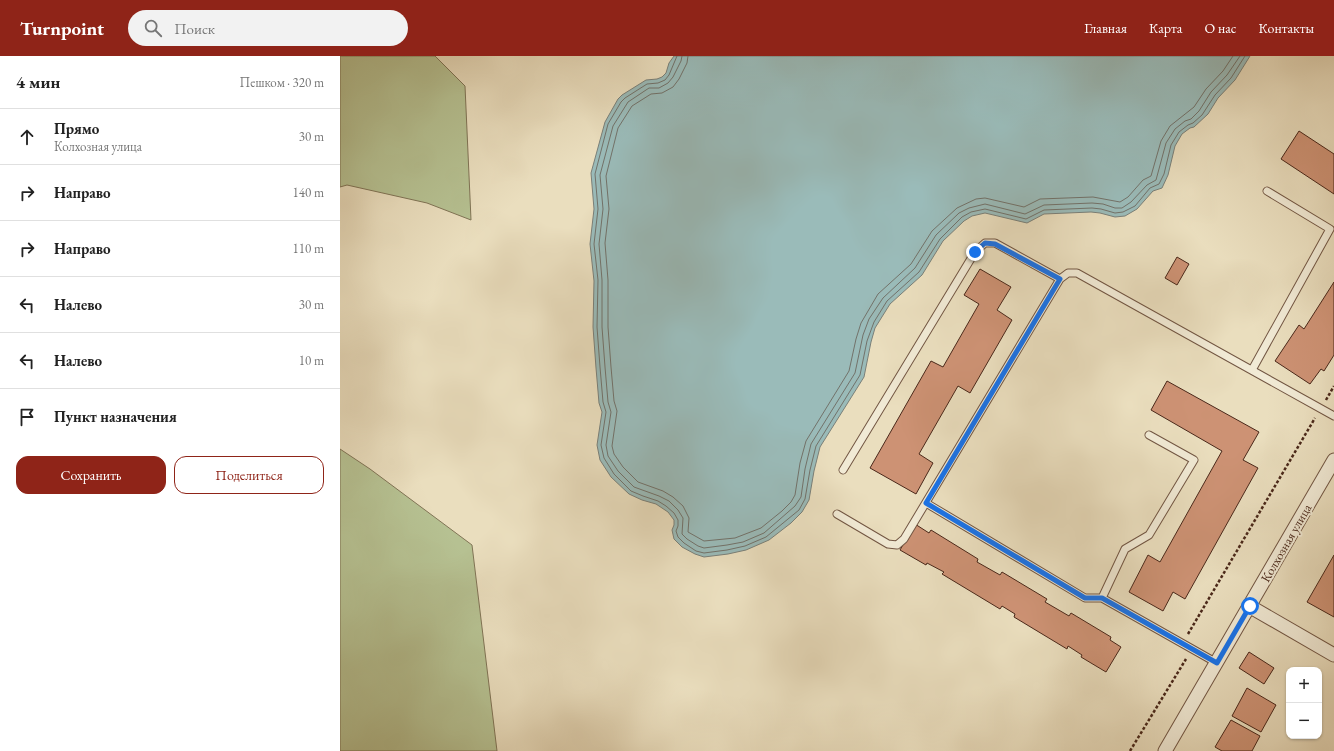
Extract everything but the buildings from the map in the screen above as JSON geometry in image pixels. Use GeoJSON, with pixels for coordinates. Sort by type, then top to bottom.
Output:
{"type":"FeatureCollection","features":[{"type":"Feature","properties":{"kind":"street","name":"Колхозная улица"},"geometry":{"type":"LineString","coordinates":[[1165,751],[1334,460]]}},
{"type":"Feature","properties":{"kind":"street"},"geometry":{"type":"LineString","coordinates":[[1250,606],[1334,655]]}},
{"type":"Feature","properties":{"kind":"lane"},"geometry":{"type":"LineString","coordinates":[[1252,370],[1330,229],[1267,191]]}},
{"type":"Feature","properties":{"kind":"lane"},"geometry":{"type":"LineString","coordinates":[[843,470],[975,252],[985,243],[995,244],[1060,279]]}},
{"type":"Feature","properties":{"kind":"lane"},"geometry":{"type":"LineString","coordinates":[[837,514],[888,544],[897,545],[904,539],[1060,279],[1068,273],[1077,273],[1334,416]]}},
{"type":"Feature","properties":{"kind":"lane"},"geometry":{"type":"LineString","coordinates":[[1102,598],[1126,549],[1149,535],[1194,460],[1149,435]]}},
{"type":"Feature","properties":{"kind":"lane"},"geometry":{"type":"LineString","coordinates":[[926,503],[1085,598],[1102,598],[1217,663]]}},
{"type":"Feature","properties":{"kind":"path"},"geometry":{"type":"LineString","coordinates":[[1183,643],[1334,386]]}},
{"type":"Feature","properties":{"kind":"path"},"geometry":{"type":"LineString","coordinates":[[1130,751],[1192,648]]}},
{"type":"Feature","properties":{"kind":"green space"},"geometry":{"type":"Polygon","coordinates":[[[340,56],[435,56],[465,86],[471,220],[427,203],[347,185],[340,187],[340,56]]]}},
{"type":"Feature","properties":{"kind":"green space"},"geometry":{"type":"Polygon","coordinates":[[[340,449],[370,469],[472,545],[497,751],[340,751],[340,449]]]}},
{"type":"Feature","properties":{"kind":"water"},"geometry":{"type":"Polygon","coordinates":[[[674,56],[1250,56],[1235,80],[1218,98],[1208,114],[1194,127],[1182,134],[1175,146],[1168,175],[1162,188],[1153,191],[1137,209],[1125,216],[1115,217],[1091,212],[1044,214],[1027,223],[985,213],[972,216],[964,221],[943,241],[922,275],[890,304],[875,328],[864,377],[820,447],[809,500],[802,512],[791,523],[769,540],[746,550],[704,557],[682,547],[674,539],[672,530],[674,520],[668,512],[656,504],[629,494],[611,477],[600,460],[597,445],[602,412],[599,403],[593,327],[594,281],[590,244],[594,209],[591,173],[605,122],[618,99],[646,80],[662,77],[666,73],[669,63],[674,56]]]}},
{"type":"Feature","properties":{"kind":"route"},"geometry":{"type":"LineString","coordinates":[[975,252],[985,243],[995,244],[1060,279],[926,503],[1085,598],[1102,598],[1217,663],[1250,606]]}}]}
